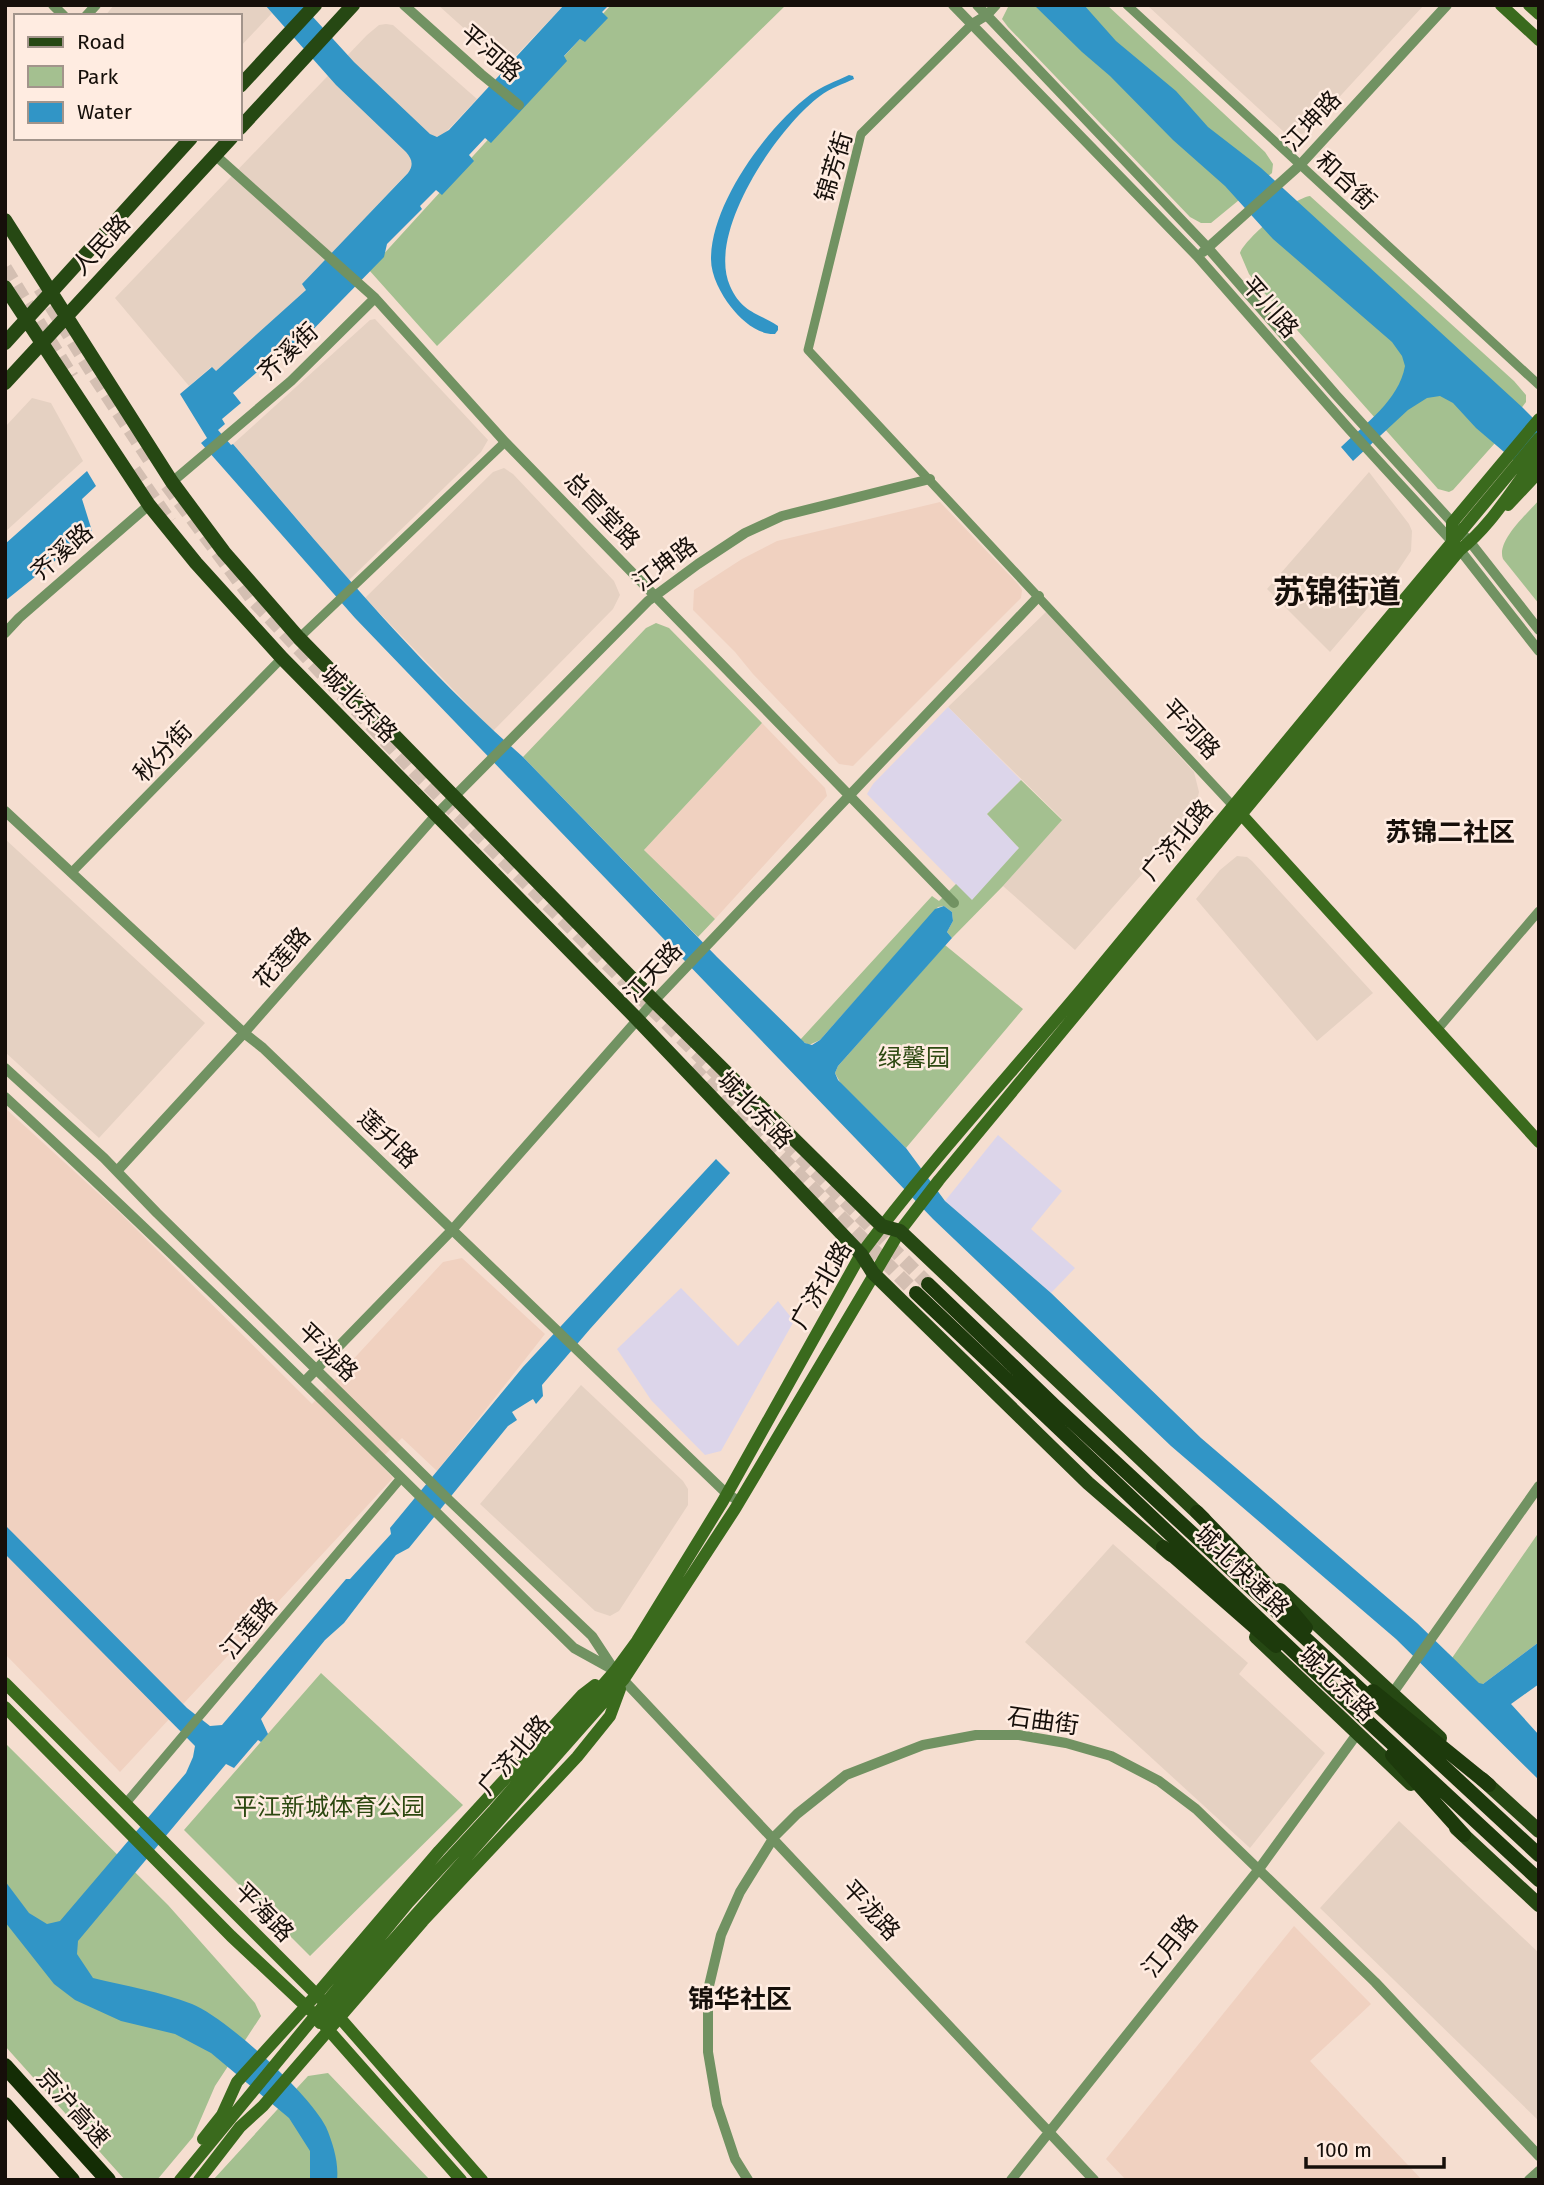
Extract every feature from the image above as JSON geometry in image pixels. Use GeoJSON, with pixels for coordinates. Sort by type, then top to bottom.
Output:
{"type":"FeatureCollection","features":[{"type":"Feature","properties":{"kind":"highway","name":"城北快速路"},"geometry":{"type":"LineString","coordinates":[[928,1283],[1055,1405],[1539,1855]]}},
{"type":"Feature","properties":{"kind":"highway","name":"城北快速路"},"geometry":{"type":"LineString","coordinates":[[916,1293],[1332,1689],[1539,1880]]}},
{"type":"Feature","properties":{"kind":"highway"},"geometry":{"type":"LineString","coordinates":[[1197,1512],[1285,1603],[1344,1674],[1383,1697],[1444,1751],[1489,1785]]}},
{"type":"Feature","properties":{"kind":"highway"},"geometry":{"type":"LineString","coordinates":[[1163,1547],[1262,1636],[1332,1689],[1464,1835]]}},
{"type":"Feature","properties":{"kind":"highway","name":"京沪高速"},"geometry":{"type":"LineString","coordinates":[[5,2066],[108,2180]]}},
{"type":"Feature","properties":{"kind":"highway","name":"京沪高速"},"geometry":{"type":"LineString","coordinates":[[5,2105],[72,2180]]}},
{"type":"Feature","properties":{"kind":"main road"},"geometry":{"type":"LineString","coordinates":[[242,126],[353,5]]}},
{"type":"Feature","properties":{"kind":"main road"},"geometry":{"type":"LineString","coordinates":[[1501,5],[1539,40]]}},
{"type":"Feature","properties":{"kind":"main road"},"geometry":{"type":"LineString","coordinates":[[1529,5],[1539,14]]}},
{"type":"Feature","properties":{"kind":"main road"},"geometry":{"type":"LineString","coordinates":[[242,84],[312,8]]}},
{"type":"Feature","properties":{"kind":"main road","name":"人民路"},"geometry":{"type":"LineString","coordinates":[[5,343],[189,140]]}},
{"type":"Feature","properties":{"kind":"main road","name":"人民路"},"geometry":{"type":"LineString","coordinates":[[5,383],[229,140]]}},
{"type":"Feature","properties":{"kind":"main road","name":"城北东路"},"geometry":{"type":"LineString","coordinates":[[5,220],[172,482],[224,552],[299,638],[654,1001],[882,1226],[900,1231],[1539,1831]]}},
{"type":"Feature","properties":{"kind":"main road","name":"城北东路"},"geometry":{"type":"LineString","coordinates":[[5,286],[149,505],[196,563],[282,659],[637,1019],[860,1254],[873,1273],[1088,1483],[1163,1547],[1437,1812],[1539,1905]]}},
{"type":"Feature","properties":{"kind":"main road"},"geometry":{"type":"LineString","coordinates":[[1514,475],[1538,419]]}},
{"type":"Feature","properties":{"kind":"main road","name":"广济北路"},"geometry":{"type":"LineString","coordinates":[[1458,538],[1484,531],[1514,475],[1539,438]]}},
{"type":"Feature","properties":{"kind":"main road","name":"广济北路"},"geometry":{"type":"LineString","coordinates":[[191,2180],[300,2046],[619,1675],[739,1501],[873,1273],[900,1231],[939,1180],[1458,538],[1514,475],[1539,455]]}},
{"type":"Feature","properties":{"kind":"main road"},"geometry":{"type":"LineString","coordinates":[[1514,475],[1539,472]]}},
{"type":"Feature","properties":{"kind":"main road","name":"广济北路"},"geometry":{"type":"LineString","coordinates":[[619,1675],[726,1494],[860,1254],[928,1168],[1237,810]]}},
{"type":"Feature","properties":{"kind":"main road","name":"平河路"},"geometry":{"type":"LineString","coordinates":[[1237,810],[1539,1142]]}},
{"type":"Feature","properties":{"kind":"main road"},"geometry":{"type":"LineString","coordinates":[[171,2180],[222,2115],[237,2082],[317,1994],[439,1851],[582,1695],[619,1675]]}},
{"type":"Feature","properties":{"kind":"main road"},"geometry":{"type":"LineString","coordinates":[[199,2180],[240,2127],[263,2106],[423,1921],[577,1757],[610,1716],[619,1675]]}},
{"type":"Feature","properties":{"kind":"main road","name":"平海路"},"geometry":{"type":"LineString","coordinates":[[5,1683],[317,1994],[482,2180]]}},
{"type":"Feature","properties":{"kind":"main road","name":"平海路"},"geometry":{"type":"LineString","coordinates":[[5,1707],[231,1936],[306,2006],[461,2180]]}},
{"type":"Feature","properties":{"kind":"main road","name":"广济北路"},"geometry":{"type":"LineString","coordinates":[[180,2180],[408,1903],[498,1814]]}},
{"type":"Feature","properties":{"kind":"street","name":"平河路"},"geometry":{"type":"LineString","coordinates":[[404,5],[519,105]]}},
{"type":"Feature","properties":{"kind":"street","name":"平川路"},"geometry":{"type":"LineString","coordinates":[[953,5],[1197,256],[1371,453],[1458,538],[1539,651]]}},
{"type":"Feature","properties":{"kind":"street","name":"平川路"},"geometry":{"type":"LineString","coordinates":[[976,5],[1208,248],[1380,443],[1458,538],[1539,630]]}},
{"type":"Feature","properties":{"kind":"street","name":"锦芳街"},"geometry":{"type":"LineString","coordinates":[[808,350],[861,134],[972,24],[987,15],[996,5]]}},
{"type":"Feature","properties":{"kind":"street","name":"和合街"},"geometry":{"type":"LineString","coordinates":[[1128,5],[1539,385]]}},
{"type":"Feature","properties":{"kind":"street","name":"江坤路"},"geometry":{"type":"LineString","coordinates":[[1197,256],[1300,165],[1447,5]]}},
{"type":"Feature","properties":{"kind":"street","name":"总官堂路"},"geometry":{"type":"LineString","coordinates":[[215,155],[375,298],[505,442],[954,903]]}},
{"type":"Feature","properties":{"kind":"street","name":"齐溪街"},"geometry":{"type":"LineString","coordinates":[[172,482],[291,381],[375,298]]}},
{"type":"Feature","properties":{"kind":"street","name":"平河路"},"geometry":{"type":"LineString","coordinates":[[808,350],[1237,810]]}},
{"type":"Feature","properties":{"kind":"street"},"geometry":{"type":"LineString","coordinates":[[299,638],[329,613],[505,442]]}},
{"type":"Feature","properties":{"kind":"street","name":"江坤路"},"geometry":{"type":"LineString","coordinates":[[479,772],[655,595],[745,533],[782,516],[930,479]]}},
{"type":"Feature","properties":{"kind":"street","name":"齐溪路"},"geometry":{"type":"LineString","coordinates":[[5,633],[149,505]]}},
{"type":"Feature","properties":{"kind":"street","name":"江天路"},"geometry":{"type":"LineString","coordinates":[[304,1382],[452,1230],[637,1019],[1039,596]]}},
{"type":"Feature","properties":{"kind":"street","name":"秋分街"},"geometry":{"type":"LineString","coordinates":[[72,872],[282,659]]}},
{"type":"Feature","properties":{"kind":"street","name":"花莲路"},"geometry":{"type":"LineString","coordinates":[[117,1171],[244,1033],[436,815],[479,772]]}},
{"type":"Feature","properties":{"kind":"street","name":"莲升路"},"geometry":{"type":"LineString","coordinates":[[5,811],[244,1033],[264,1048],[726,1494],[739,1501]]}},
{"type":"Feature","properties":{"kind":"street"},"geometry":{"type":"LineString","coordinates":[[1437,1030],[1539,911]]}},
{"type":"Feature","properties":{"kind":"street","name":"平泷路"},"geometry":{"type":"LineString","coordinates":[[5,1068],[117,1171],[317,1370],[592,1636],[619,1675],[1094,2180]]}},
{"type":"Feature","properties":{"kind":"street","name":"平泷路"},"geometry":{"type":"LineString","coordinates":[[5,1097],[103,1187],[574,1648],[619,1675]]}},
{"type":"Feature","properties":{"kind":"street","name":"江莲路"},"geometry":{"type":"LineString","coordinates":[[126,1803],[401,1478]]}},
{"type":"Feature","properties":{"kind":"street"},"geometry":{"type":"LineString","coordinates":[[1391,1694],[1539,1486]]}},
{"type":"Feature","properties":{"kind":"street","name":"江月路"},"geometry":{"type":"LineString","coordinates":[[1011,2180],[1259,1869],[1357,1734]]}},
{"type":"Feature","properties":{"kind":"street","name":"石曲街"},"geometry":{"type":"LineString","coordinates":[[748,2180],[735,2159],[717,2105],[708,2052],[708,1990],[721,1935],[735,1903],[774,1837],[797,1814],[846,1775],[923,1745],[976,1735],[1019,1735],[1066,1743],[1111,1756],[1159,1781],[1196,1809],[1376,1982],[1539,2157]]}},
{"type":"Feature","properties":{"kind":"street"},"geometry":{"type":"LineString","coordinates":[[1529,2180],[1539,2171]]}},
{"type":"Feature","properties":{"kind":"shaded area"},"geometry":{"type":"Polygon","coordinates":[[[114,5],[265,5],[272,13],[242,45],[242,14],[107,14],[114,5]]]}},
{"type":"Feature","properties":{"kind":"shaded area"},"geometry":{"type":"Polygon","coordinates":[[[438,5],[564,5],[506,66],[438,5]]]}},
{"type":"Feature","properties":{"kind":"shaded area"},"geometry":{"type":"Polygon","coordinates":[[[1147,5],[1424,5],[1308,131],[1296,137],[1284,132],[1147,5]]]}},
{"type":"Feature","properties":{"kind":"shaded area"},"geometry":{"type":"Polygon","coordinates":[[[379,25],[393,25],[477,99],[303,284],[307,289],[216,372],[211,367],[189,386],[115,298],[367,35],[379,25]]]}},
{"type":"Feature","properties":{"kind":"shaded area"},"geometry":{"type":"Polygon","coordinates":[[[375,319],[488,440],[481,452],[349,580],[233,444],[370,320],[375,319]]]}},
{"type":"Feature","properties":{"kind":"shaded area"},"geometry":{"type":"Polygon","coordinates":[[[32,398],[51,403],[83,461],[5,532],[5,427],[32,398]]]}},
{"type":"Feature","properties":{"kind":"shaded area"},"geometry":{"type":"Polygon","coordinates":[[[504,468],[513,474],[614,581],[620,595],[613,609],[493,731],[365,598],[493,472],[504,468]]]}},
{"type":"Feature","properties":{"kind":"shaded area"},"geometry":{"type":"Polygon","coordinates":[[[1369,472],[1409,524],[1412,531],[1411,551],[1391,581],[1330,652],[1267,589],[1369,472]]]}},
{"type":"Feature","properties":{"kind":"shaded area"},"geometry":{"type":"Polygon","coordinates":[[[940,502],[1018,584],[1022,590],[1021,598],[853,766],[839,764],[693,610],[694,590],[742,559],[777,541],[940,502]]]}},
{"type":"Feature","properties":{"kind":"shaded area"},"geometry":{"type":"Polygon","coordinates":[[[1047,611],[1194,772],[1199,792],[1194,813],[1180,831],[1075,950],[1003,886],[1062,819],[948,707],[1047,611]]]}},
{"type":"Feature","properties":{"kind":"shaded area"},"geometry":{"type":"Polygon","coordinates":[[[948,707],[1021,780],[987,814],[1019,848],[972,901],[867,794],[873,784],[948,707]]]}},
{"type":"Feature","properties":{"kind":"shaded area"},"geometry":{"type":"Polygon","coordinates":[[[762,723],[825,788],[827,796],[715,919],[644,850],[762,723]]]}},
{"type":"Feature","properties":{"kind":"shaded area"},"geometry":{"type":"Polygon","coordinates":[[[5,839],[205,1023],[99,1138],[5,1052],[5,839]]]}},
{"type":"Feature","properties":{"kind":"shaded area"},"geometry":{"type":"Polygon","coordinates":[[[1237,856],[1247,857],[1252,861],[1373,993],[1317,1041],[1196,899],[1220,870],[1237,856]]]}},
{"type":"Feature","properties":{"kind":"shaded area"},"geometry":{"type":"Polygon","coordinates":[[[5,1108],[121,1214],[312,1404],[443,1262],[462,1258],[545,1334],[437,1471],[402,1438],[378,1462],[393,1478],[120,1772],[5,1654],[5,1108]]]}},
{"type":"Feature","properties":{"kind":"shaded area"},"geometry":{"type":"Polygon","coordinates":[[[998,1135],[1062,1191],[1031,1229],[1075,1268],[1051,1293],[945,1201],[998,1135]]]}},
{"type":"Feature","properties":{"kind":"shaded area"},"geometry":{"type":"Polygon","coordinates":[[[681,1288],[738,1346],[778,1301],[794,1321],[721,1451],[705,1455],[651,1400],[617,1349],[681,1288]]]}},
{"type":"Feature","properties":{"kind":"shaded area"},"geometry":{"type":"Polygon","coordinates":[[[581,1385],[683,1481],[688,1489],[688,1505],[619,1611],[610,1616],[595,1611],[480,1504],[581,1385]]]}},
{"type":"Feature","properties":{"kind":"shaded area"},"geometry":{"type":"Polygon","coordinates":[[[1113,1544],[1248,1663],[1239,1674],[1325,1753],[1250,1848],[1025,1642],[1113,1544]]]}},
{"type":"Feature","properties":{"kind":"shaded area"},"geometry":{"type":"Polygon","coordinates":[[[1399,1821],[1539,1953],[1539,2121],[1320,1908],[1399,1821]]]}},
{"type":"Feature","properties":{"kind":"shaded area"},"geometry":{"type":"Polygon","coordinates":[[[1294,1926],[1371,2004],[1310,2061],[1422,2180],[1126,2180],[1106,2159],[1294,1926]]]}},
{"type":"Feature","properties":{"kind":"green space"},"geometry":{"type":"Polygon","coordinates":[[[611,5],[786,5],[437,346],[369,270],[611,5]]]}},
{"type":"Feature","properties":{"kind":"green space"},"geometry":{"type":"Polygon","coordinates":[[[1009,5],[1107,5],[1265,152],[1273,164],[1272,173],[1211,223],[1201,223],[1190,217],[1008,27],[1002,19],[1009,5]]]}},
{"type":"Feature","properties":{"kind":"green space"},"geometry":{"type":"Polygon","coordinates":[[[1310,196],[1514,381],[1526,395],[1526,402],[1495,443],[1449,492],[1438,489],[1249,274],[1240,253],[1244,246],[1282,211],[1310,196]]]}},
{"type":"Feature","properties":{"kind":"green space"},"geometry":{"type":"Polygon","coordinates":[[[1539,500],[1539,604],[1503,559],[1502,552],[1508,536],[1539,500]]]}},
{"type":"Feature","properties":{"kind":"green space"},"geometry":{"type":"Polygon","coordinates":[[[656,623],[669,628],[762,723],[644,850],[715,919],[698,937],[523,757],[646,628],[656,623]]]}},
{"type":"Feature","properties":{"kind":"green space"},"geometry":{"type":"Polygon","coordinates":[[[1021,780],[1062,820],[952,938],[947,932],[953,921],[952,912],[944,906],[938,907],[820,1040],[809,1045],[800,1040],[932,896],[939,901],[956,884],[972,900],[1019,848],[987,814],[1021,780]]]}},
{"type":"Feature","properties":{"kind":"green space","name":"绿馨园"},"geometry":{"type":"Polygon","coordinates":[[[945,945],[1023,1009],[906,1148],[841,1084],[835,1073],[838,1066],[945,945]]]}},
{"type":"Feature","properties":{"kind":"green space"},"geometry":{"type":"Polygon","coordinates":[[[1539,1532],[1539,1642],[1483,1684],[1479,1684],[1452,1658],[1539,1532]]]}},
{"type":"Feature","properties":{"kind":"green space","name":"平江新城体育公园"},"geometry":{"type":"Polygon","coordinates":[[[321,1673],[463,1805],[310,1956],[184,1830],[321,1673]]]}},
{"type":"Feature","properties":{"kind":"green space"},"geometry":{"type":"Polygon","coordinates":[[[5,1743],[168,1905],[255,2003],[261,2016],[215,2086],[193,2137],[157,2180],[125,2180],[5,2046],[5,1743]]]}},
{"type":"Feature","properties":{"kind":"green space"},"geometry":{"type":"Polygon","coordinates":[[[328,2073],[430,2180],[213,2180],[308,2076],[328,2073]]]}},
{"type":"Feature","properties":{"kind":"water"},"geometry":{"type":"Polygon","coordinates":[[[265,5],[302,5],[354,62],[430,134],[437,137],[449,130],[564,5],[609,5],[602,12],[608,18],[585,42],[580,39],[564,56],[567,61],[491,143],[485,138],[469,155],[474,161],[442,195],[436,190],[420,206],[422,209],[387,244],[384,257],[297,346],[289,344],[233,393],[241,403],[222,419],[225,424],[218,430],[445,684],[523,757],[717,957],[805,1043],[812,1045],[820,1040],[935,909],[944,906],[952,912],[953,921],[947,932],[952,938],[838,1066],[835,1073],[838,1080],[906,1148],[945,1201],[1051,1293],[1201,1438],[1417,1623],[1479,1683],[1483,1684],[1539,1642],[1539,1684],[1511,1704],[1539,1735],[1539,1780],[1396,1639],[1171,1446],[933,1219],[355,618],[201,443],[207,438],[180,394],[212,367],[216,371],[306,290],[302,284],[408,173],[412,165],[406,152],[336,85],[265,5]]]}},
{"type":"Feature","properties":{"kind":"water"},"geometry":{"type":"Polygon","coordinates":[[[1034,5],[1084,5],[1116,41],[1176,91],[1208,127],[1261,168],[1522,407],[1539,424],[1539,482],[1476,428],[1453,403],[1440,396],[1427,398],[1408,410],[1353,461],[1341,447],[1380,411],[1396,390],[1405,366],[1402,356],[1392,342],[1273,239],[1225,186],[1173,140],[1034,5]]]}},
{"type":"Feature","properties":{"kind":"water"},"geometry":{"type":"Polygon","coordinates":[[[849,75],[854,79],[820,96],[785,131],[750,182],[737,210],[728,238],[725,264],[730,286],[740,302],[778,326],[775,334],[762,332],[750,326],[735,312],[715,278],[711,259],[721,214],[745,168],[777,125],[811,94],[849,75]]]}},
{"type":"Feature","properties":{"kind":"water"},"geometry":{"type":"Polygon","coordinates":[[[87,471],[96,486],[82,499],[92,531],[5,601],[5,544],[87,471]]]}},
{"type":"Feature","properties":{"kind":"water"},"geometry":{"type":"Polygon","coordinates":[[[716,1159],[730,1173],[542,1385],[543,1396],[536,1404],[533,1399],[512,1412],[517,1420],[508,1426],[409,1548],[396,1555],[344,1623],[325,1640],[261,1719],[268,1734],[261,1742],[258,1740],[234,1768],[226,1764],[78,1941],[77,1954],[93,1978],[192,2004],[225,2024],[286,2077],[317,2113],[326,2127],[335,2153],[337,2180],[310,2180],[310,2151],[289,2118],[211,2053],[175,2034],[121,2021],[75,2000],[54,1984],[5,1922],[5,1881],[29,1913],[47,1924],[60,1921],[186,1773],[195,1746],[5,1554],[5,1525],[187,1708],[210,1726],[222,1725],[346,1579],[350,1579],[391,1534],[390,1528],[523,1367],[716,1159]]]}},
{"type":"Feature","properties":{"kind":"tunnel"},"geometry":{"type":"LineString","coordinates":[[5,268],[72,377]]}},
{"type":"Feature","properties":{"kind":"tunnel"},"geometry":{"type":"LineString","coordinates":[[40,288],[153,465]]}},
{"type":"Feature","properties":{"kind":"tunnel"},"geometry":{"type":"LineString","coordinates":[[134,470],[170,522]]}},
{"type":"Feature","properties":{"kind":"tunnel"},"geometry":{"type":"LineString","coordinates":[[167,485],[253,600],[414,771],[928,1284]]}},
{"type":"Feature","properties":{"kind":"tunnel"},"geometry":{"type":"LineString","coordinates":[[692,1067],[916,1293]]}},
{"type":"Feature","properties":{"kind":"district","name":"苏锦街道"},"geometry":{"type":"Point","coordinates":[1337,592]}},
{"type":"Feature","properties":{"kind":"district","name":"苏锦二社区"},"geometry":{"type":"Point","coordinates":[1450,832]}},
{"type":"Feature","properties":{"kind":"district","name":"锦华社区"},"geometry":{"type":"Point","coordinates":[740,1999]}}]}
